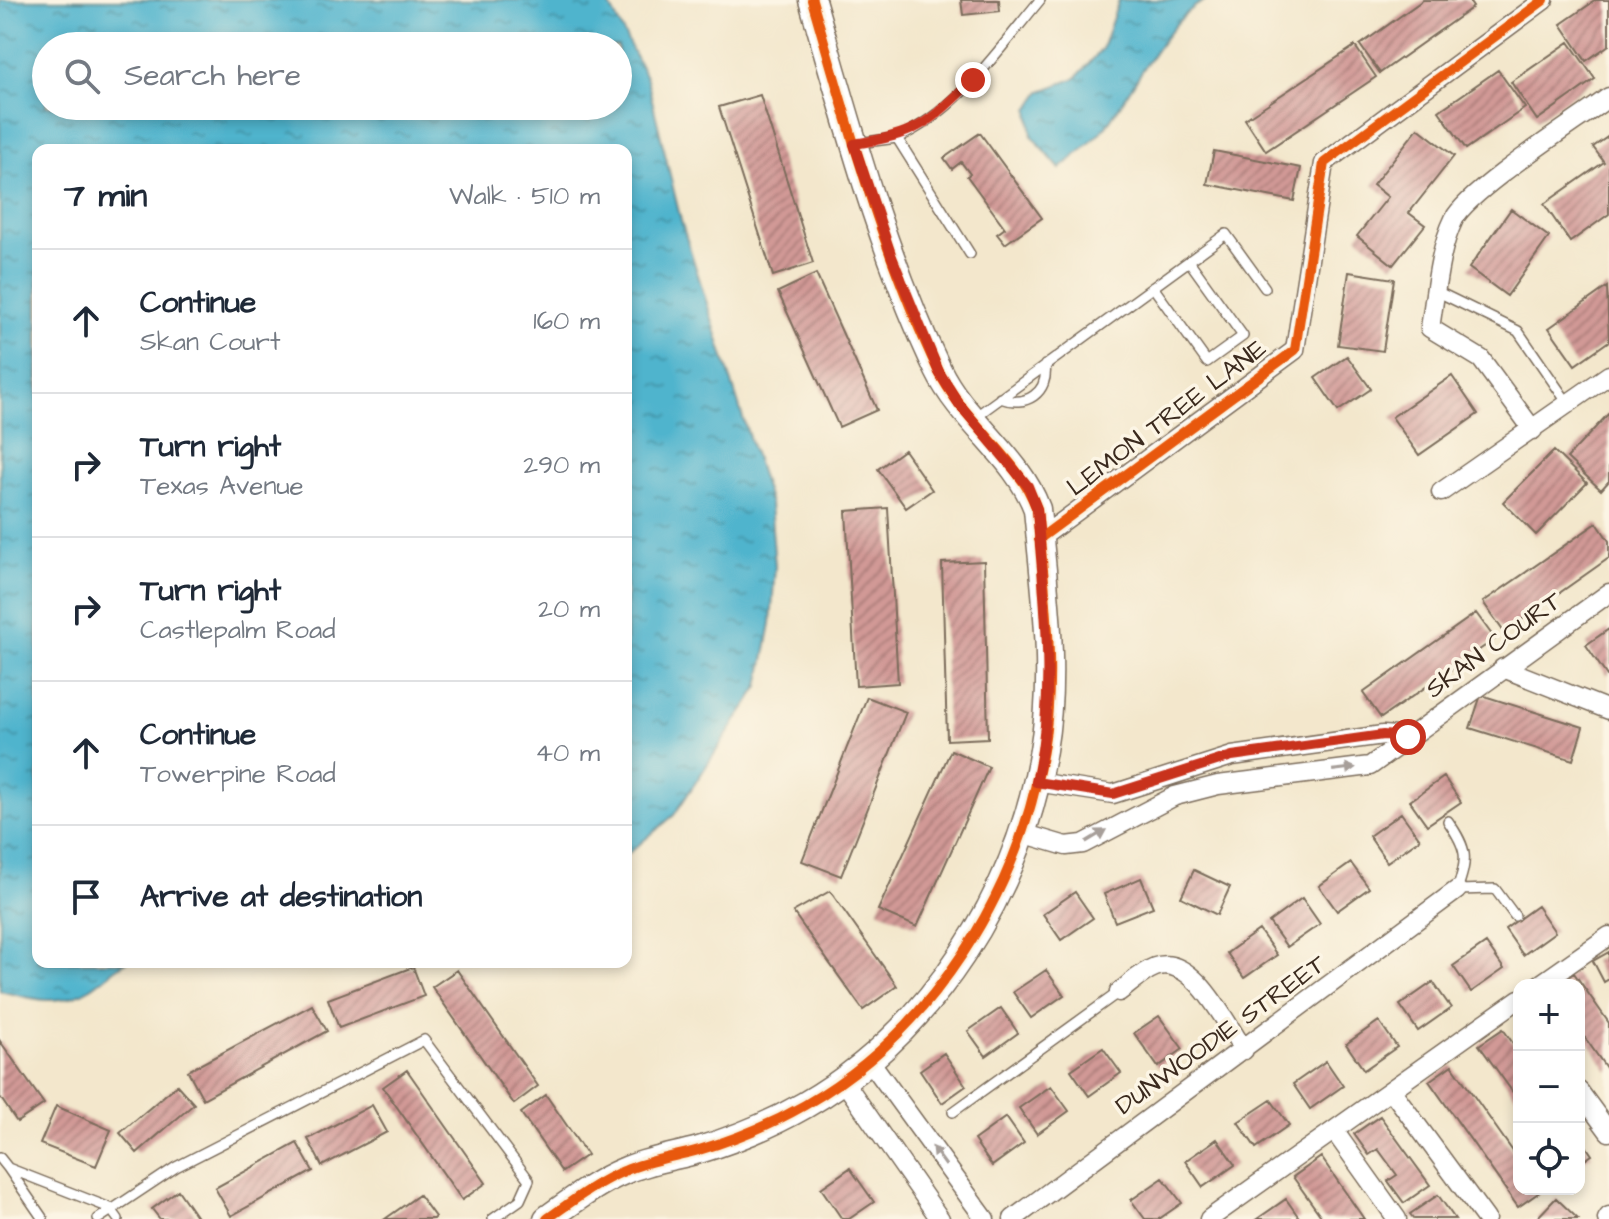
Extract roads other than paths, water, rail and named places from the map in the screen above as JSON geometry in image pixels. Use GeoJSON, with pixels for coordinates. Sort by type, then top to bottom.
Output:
{"type":"FeatureCollection","features":[{"type":"Feature","properties":{"kind":"street"},"geometry":{"type":"LineString","coordinates":[[547,1219],[622,1171],[753,1131],[805,1105],[870,1061],[912,1022],[982,922],[1022,833],[1044,748],[1049,657],[1037,509],[1028,486],[972,419],[939,372],[892,257],[854,144],[812,0]]}},
{"type":"Feature","properties":{"kind":"street","name":"LEMON TREE LANE"},"geometry":{"type":"LineString","coordinates":[[1039,539],[1295,350],[1324,163],[1544,0]]}},
{"type":"Feature","properties":{"kind":"street"},"geometry":{"type":"LineString","coordinates":[[1533,430],[1481,359],[1430,328],[1444,243],[1456,215],[1480,191],[1609,97]]}},
{"type":"Feature","properties":{"kind":"street"},"geometry":{"type":"LineString","coordinates":[[1441,492],[1609,375]]}},
{"type":"Feature","properties":{"kind":"street","name":"SKAN COURT"},"geometry":{"type":"LineString","coordinates":[[1022,833],[1066,846],[1083,844],[1175,796],[1218,785],[1370,766],[1391,754],[1408,737],[1609,593]]}},
{"type":"Feature","properties":{"kind":"street"},"geometry":{"type":"LineString","coordinates":[[1503,668],[1609,710]]}},
{"type":"Feature","properties":{"kind":"street"},"geometry":{"type":"LineString","coordinates":[[1036,782],[1113,794],[1232,756],[1383,735],[1408,737]]}},
{"type":"Feature","properties":{"kind":"street","name":"DUNWOODIE STREET"},"geometry":{"type":"LineString","coordinates":[[1013,1219],[1457,890]]}},
{"type":"Feature","properties":{"kind":"street"},"geometry":{"type":"LineString","coordinates":[[1548,979],[1609,936]]}},
{"type":"Feature","properties":{"kind":"street"},"geometry":{"type":"LineString","coordinates":[[1119,992],[1154,968],[1177,967],[1196,980],[1244,1050]]}},
{"type":"Feature","properties":{"kind":"street"},"geometry":{"type":"LineString","coordinates":[[1209,1219],[1513,1006]]}},
{"type":"Feature","properties":{"kind":"street"},"geometry":{"type":"LineString","coordinates":[[870,1061],[985,1219]]}},
{"type":"Feature","properties":{"kind":"street"},"geometry":{"type":"LineString","coordinates":[[843,1080],[940,1219]]}},
{"type":"Feature","properties":{"kind":"street"},"geometry":{"type":"LineString","coordinates":[[1392,1091],[1486,1219]]}},
{"type":"Feature","properties":{"kind":"street"},"geometry":{"type":"LineString","coordinates":[[1585,1099],[1609,1132]]}},
{"type":"Feature","properties":{"kind":"street"},"geometry":{"type":"LineString","coordinates":[[1335,1132],[1397,1219]]}},
{"type":"Feature","properties":{"kind":"lane"},"geometry":{"type":"LineString","coordinates":[[854,144],[897,138],[926,125],[973,80],[1040,0]]}},
{"type":"Feature","properties":{"kind":"lane"},"geometry":{"type":"LineString","coordinates":[[897,138],[970,254]]}},
{"type":"Feature","properties":{"kind":"lane"},"geometry":{"type":"LineString","coordinates":[[972,419],[1226,234],[1265,288]]}},
{"type":"Feature","properties":{"kind":"lane"},"geometry":{"type":"LineString","coordinates":[[1153,287],[1207,362],[1243,336],[1189,261]]}},
{"type":"Feature","properties":{"kind":"lane"},"geometry":{"type":"LineString","coordinates":[[1436,291],[1518,331],[1569,405]]}},
{"type":"Feature","properties":{"kind":"lane"},"geometry":{"type":"LineString","coordinates":[[1000,398],[1013,403],[1028,400],[1043,389],[1047,379],[1045,365]]}},
{"type":"Feature","properties":{"kind":"lane"},"geometry":{"type":"LineString","coordinates":[[1448,821],[1461,839],[1467,860],[1457,890],[1495,889],[1515,916]]}},
{"type":"Feature","properties":{"kind":"lane"},"geometry":{"type":"LineString","coordinates":[[953,1112],[1119,992]]}},
{"type":"Feature","properties":{"kind":"lane"},"geometry":{"type":"LineString","coordinates":[[98,1219],[110,1208],[176,1167],[424,1040],[529,1180],[520,1200],[493,1219]]}},
{"type":"Feature","properties":{"kind":"lane"},"geometry":{"type":"LineString","coordinates":[[0,1158],[43,1219]]}},
{"type":"Feature","properties":{"kind":"lane"},"geometry":{"type":"LineString","coordinates":[[8,1168],[110,1208],[118,1219]]}},
{"type":"Feature","properties":{"kind":"water"},"geometry":{"type":"Polygon","coordinates":[[[0,0],[607,0],[623,32],[32,32],[32,120],[632,120],[632,49],[647,79],[681,221],[770,504],[775,566],[771,623],[759,686],[674,815],[632,850],[632,144],[32,144],[32,968],[116,968],[91,988],[68,998],[46,1000],[0,991],[0,0]]]}},
{"type":"Feature","properties":{"kind":"water"},"geometry":{"type":"Polygon","coordinates":[[[1119,0],[1208,0],[1194,7],[1180,20],[1152,55],[1105,127],[1060,169],[1032,136],[1029,109],[1041,91],[1076,78],[1102,49],[1119,0]]]}}]}
